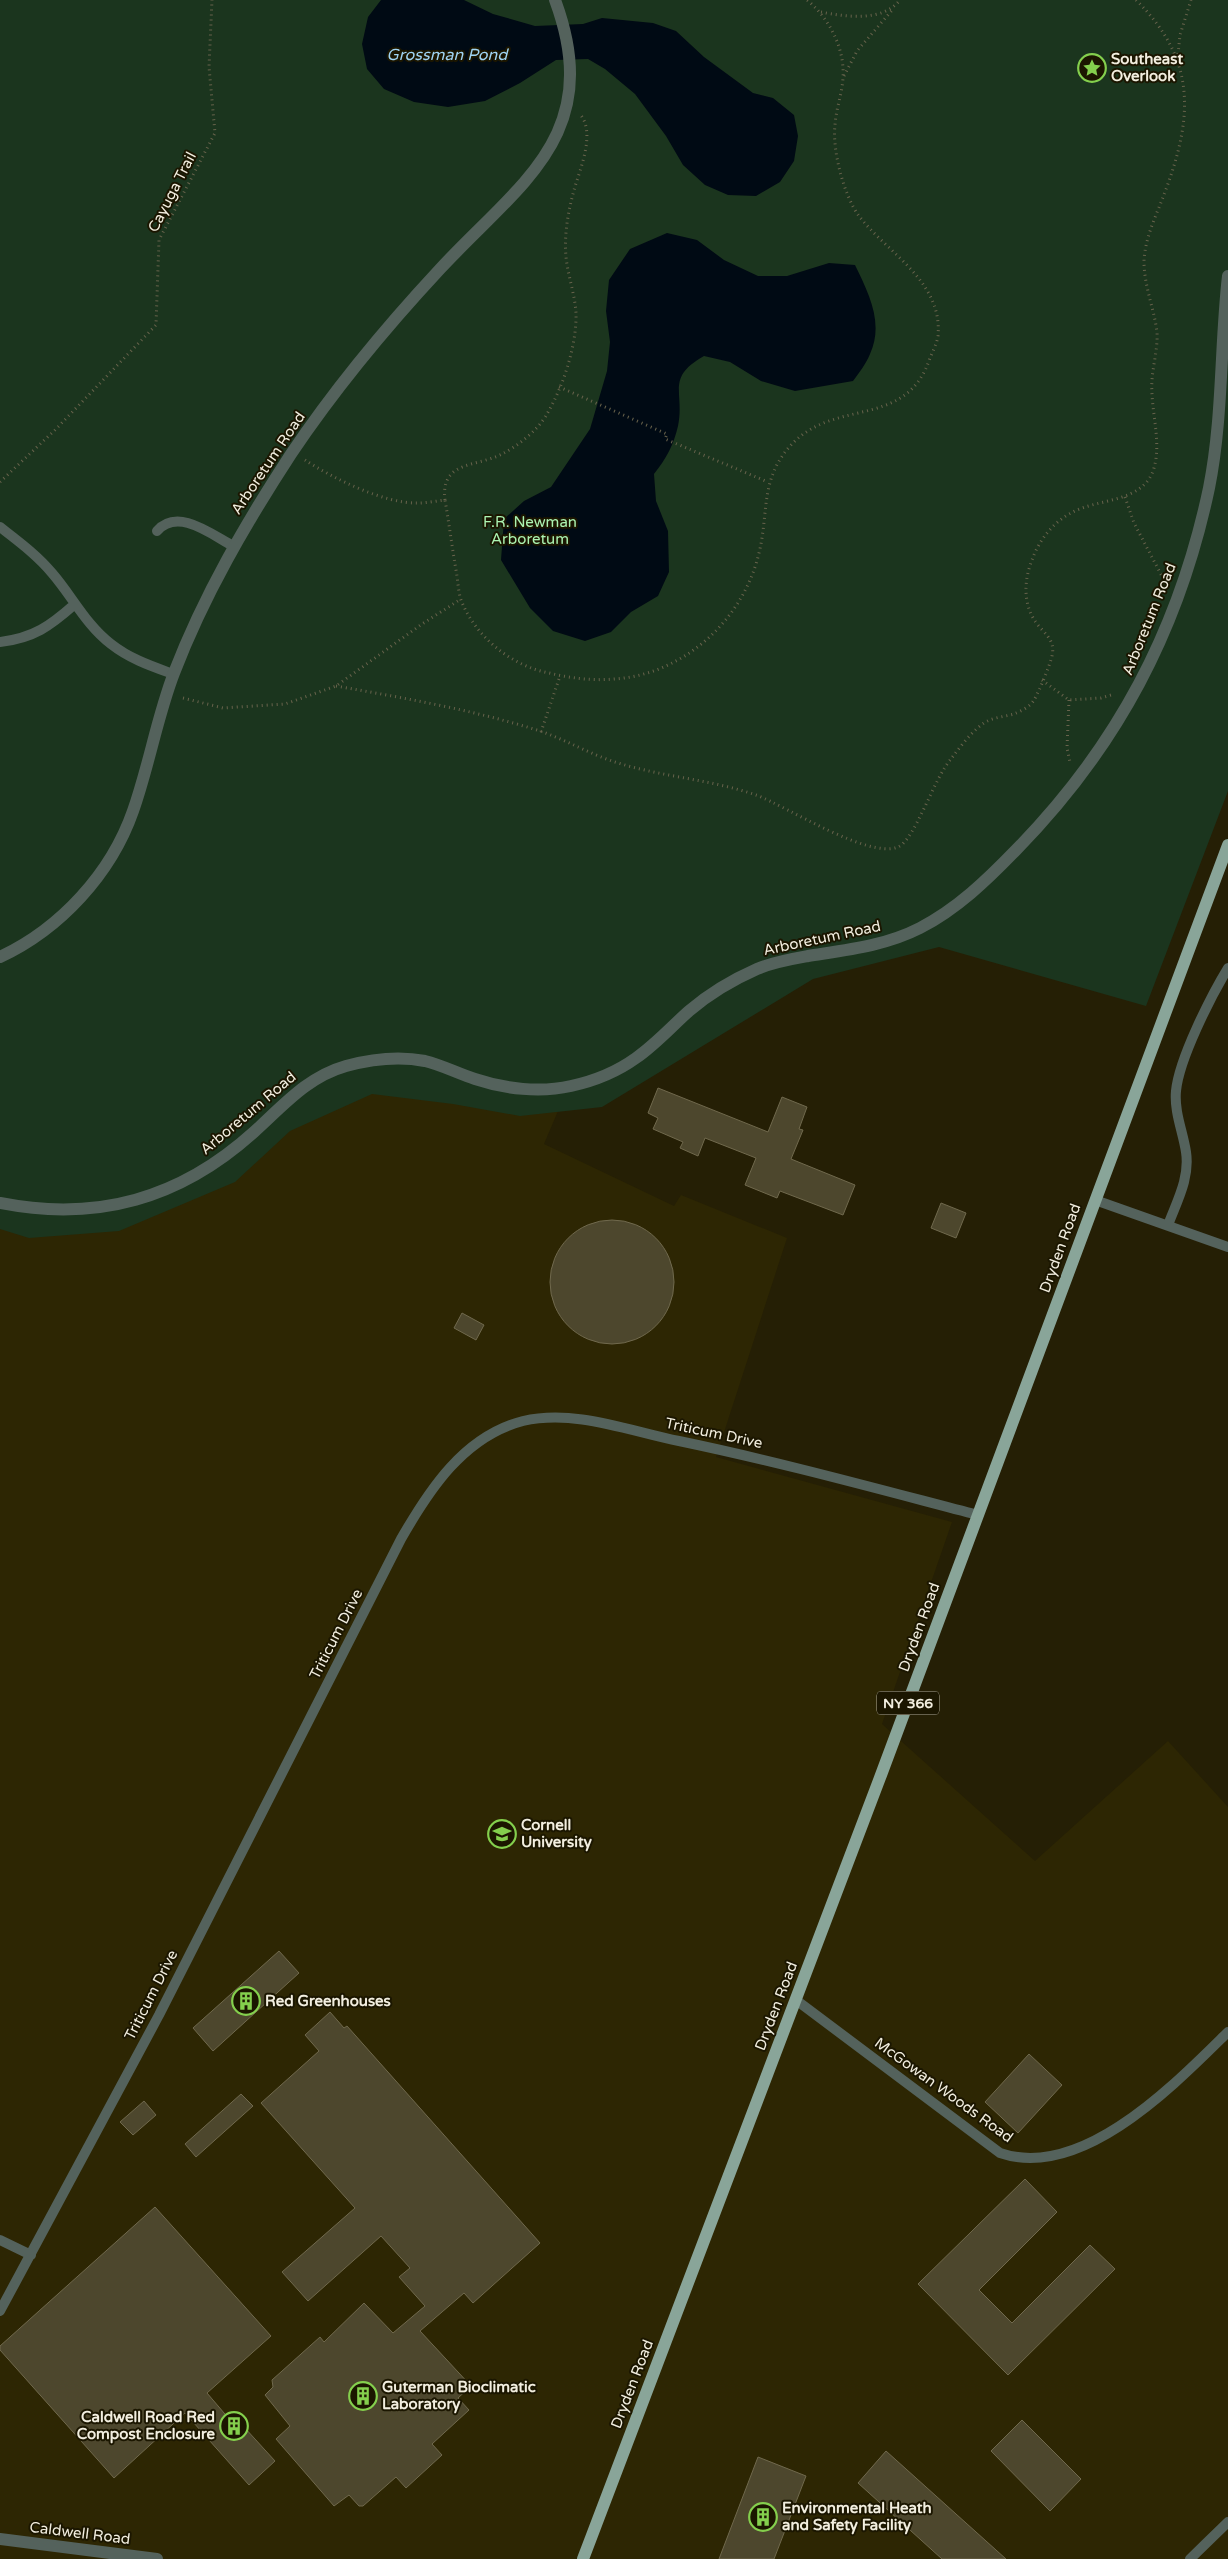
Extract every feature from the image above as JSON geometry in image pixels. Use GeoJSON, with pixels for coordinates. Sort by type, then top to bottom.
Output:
{"type":"FeatureCollection","features":[{"type":"Feature","properties":{"kind":"main road","name":"Dryden Road"},"geometry":{"type":"LineString","coordinates":[[583,2559],[796,2000],[1228,845]]}},
{"type":"Feature","properties":{"kind":"street","name":"Arboretum Road"},"geometry":{"type":"LineString","coordinates":[[0,957],[56,921],[76,903],[109,860],[133,812],[173,674],[200,613],[233,546],[292,452],[357,366],[400,315],[440,268],[526,182],[551,145],[568,101],[570,73],[568,42],[556,5]]}},
{"type":"Feature","properties":{"kind":"street","name":"Arboretum Road"},"geometry":{"type":"LineString","coordinates":[[0,1203],[33,1210],[62,1211],[110,1206],[148,1198],[200,1174],[224,1158],[303,1086],[332,1070],[364,1061],[395,1058],[427,1062],[493,1084],[530,1090],[567,1087],[620,1068],[650,1047],[720,987],[761,967],[884,942],[934,921],[986,881],[1051,814],[1096,756],[1127,706],[1167,626],[1192,556],[1210,484],[1220,394],[1228,276]]}},
{"type":"Feature","properties":{"kind":"street","name":"Caldwell Road"},"geometry":{"type":"LineString","coordinates":[[0,2539],[123,2557],[157,2559]]}},
{"type":"Feature","properties":{"kind":"lane"},"geometry":{"type":"LineString","coordinates":[[157,531],[177,521],[186,522],[233,546]]}},
{"type":"Feature","properties":{"kind":"lane"},"geometry":{"type":"LineString","coordinates":[[0,527],[41,561],[75,604],[111,644],[137,661],[173,674]]}},
{"type":"Feature","properties":{"kind":"lane"},"geometry":{"type":"LineString","coordinates":[[0,642],[27,637],[48,628],[75,604]]}},
{"type":"Feature","properties":{"kind":"lane"},"geometry":{"type":"LineString","coordinates":[[1168,1225],[1186,1182],[1187,1165],[1176,1101],[1180,1073],[1218,984],[1228,968]]}},
{"type":"Feature","properties":{"kind":"lane"},"geometry":{"type":"LineString","coordinates":[[1095,1200],[1228,1247]]}},
{"type":"Feature","properties":{"kind":"lane","name":"Triticum Drive"},"geometry":{"type":"LineString","coordinates":[[0,2311],[159,2015],[401,1539],[434,1486],[477,1442],[522,1422],[546,1418],[577,1419],[730,1451],[978,1515]]}},
{"type":"Feature","properties":{"kind":"lane","name":"McGowan Woods Road"},"geometry":{"type":"LineString","coordinates":[[796,2000],[1000,2152],[1031,2159],[1056,2154],[1088,2143],[1142,2112],[1183,2077],[1228,2032]]}},
{"type":"Feature","properties":{"kind":"lane"},"geometry":{"type":"LineString","coordinates":[[0,2240],[31,2255]]}},
{"type":"Feature","properties":{"kind":"lane"},"geometry":{"type":"LineString","coordinates":[[1190,2559],[1228,2522]]}},
{"type":"Feature","properties":{"kind":"path","name":"Cayuga Trail"},"geometry":{"type":"LineString","coordinates":[[0,482],[55,430],[156,325],[159,240],[215,133],[209,67],[212,0]]}},
{"type":"Feature","properties":{"kind":"path"},"geometry":{"type":"LineString","coordinates":[[568,101],[582,116],[586,126],[586,145],[568,213],[566,256],[576,313],[574,348],[547,415],[532,433],[502,455],[462,466],[450,476],[443,487],[461,599],[476,626],[493,645],[511,659],[543,672],[578,679],[614,679],[644,674],[678,661],[711,638],[733,611],[751,583],[759,553],[768,482],[778,461],[796,440],[816,426],[852,414],[885,406],[909,394],[926,370],[938,336],[935,306],[918,275],[857,214],[840,172],[834,128],[843,76],[839,48],[821,12],[807,0]]}},
{"type":"Feature","properties":{"kind":"path"},"geometry":{"type":"LineString","coordinates":[[843,76],[857,51],[900,0]]}},
{"type":"Feature","properties":{"kind":"path"},"geometry":{"type":"LineString","coordinates":[[1136,0],[1157,22],[1178,55]]}},
{"type":"Feature","properties":{"kind":"path"},"geometry":{"type":"LineString","coordinates":[[336,686],[418,700],[541,732],[615,762],[713,783],[756,796],[793,811],[843,837],[871,847],[896,848],[906,842],[913,832],[934,782],[981,725],[993,718],[1024,709],[1033,702],[1052,655],[1052,644],[1049,636],[1035,622],[1028,605],[1024,586],[1031,561],[1041,542],[1054,525],[1071,512],[1125,497],[1146,484],[1156,464],[1151,385],[1157,335],[1145,277],[1144,256],[1148,236],[1173,172],[1183,131],[1184,98],[1178,55],[1180,35],[1191,0]]}},
{"type":"Feature","properties":{"kind":"path"},"geometry":{"type":"LineString","coordinates":[[821,12],[866,16],[894,8]]}},
{"type":"Feature","properties":{"kind":"path"},"geometry":{"type":"LineString","coordinates":[[559,387],[667,434],[665,439],[768,482]]}},
{"type":"Feature","properties":{"kind":"path"},"geometry":{"type":"LineString","coordinates":[[292,452],[322,472],[368,493],[416,503],[445,500]]}},
{"type":"Feature","properties":{"kind":"path"},"geometry":{"type":"LineString","coordinates":[[1125,497],[1134,523],[1166,586],[1179,591]]}},
{"type":"Feature","properties":{"kind":"path"},"geometry":{"type":"LineString","coordinates":[[167,693],[223,708],[284,704],[336,686],[422,624],[461,599]]}},
{"type":"Feature","properties":{"kind":"path"},"geometry":{"type":"LineString","coordinates":[[541,732],[560,676]]}},
{"type":"Feature","properties":{"kind":"path"},"geometry":{"type":"LineString","coordinates":[[1042,680],[1069,700],[1101,698],[1111,695],[1115,700],[1127,706]]}},
{"type":"Feature","properties":{"kind":"path"},"geometry":{"type":"LineString","coordinates":[[1069,700],[1067,748],[1072,766],[1082,774]]}},
{"type":"Feature","properties":{"kind":"shaded area","name":"Cornell University"},"geometry":{"type":"Polygon","coordinates":[[[361,1069],[564,1097],[544,1144],[674,1206],[681,1195],[787,1238],[716,1457],[952,1522],[882,1724],[1035,1861],[1168,1741],[1228,1807],[1228,2559],[0,2559],[0,1214],[361,1069]]]}},
{"type":"Feature","properties":{"kind":"green space","name":"F.R. Newman Arboretum"},"geometry":{"type":"Polygon","coordinates":[[[0,0],[1228,0],[1228,791],[1146,1006],[939,947],[813,979],[602,1107],[520,1116],[453,1104],[372,1094],[290,1131],[235,1182],[119,1231],[29,1238],[0,1229],[0,0]]]}},
{"type":"Feature","properties":{"kind":"water","name":"Grossman Pond"},"geometry":{"type":"Polygon","coordinates":[[[381,0],[464,0],[493,14],[535,26],[583,24],[602,18],[653,23],[676,31],[704,57],[753,93],[773,98],[794,115],[798,136],[794,161],[780,182],[756,196],[728,195],[705,185],[683,165],[666,136],[635,94],[605,69],[588,59],[556,60],[520,83],[485,101],[448,107],[414,102],[384,89],[367,69],[362,44],[368,17],[381,0]]]}},
{"type":"Feature","properties":{"kind":"water"},"geometry":{"type":"Polygon","coordinates":[[[667,233],[697,240],[724,260],[758,276],[787,276],[829,263],[855,265],[873,309],[876,331],[874,342],[870,354],[853,381],[795,391],[761,381],[730,362],[704,356],[684,371],[680,379],[680,414],[676,433],[669,451],[654,474],[656,501],[668,531],[669,572],[658,596],[631,612],[611,632],[585,641],[553,631],[530,608],[501,560],[504,519],[524,501],[551,487],[590,429],[607,371],[610,342],[606,311],[609,280],[630,249],[667,233]]]}},
{"type":"Feature","properties":{"kind":"building"},"geometry":{"type":"Polygon","coordinates":[[[658,1088],[768,1132],[782,1097],[807,1107],[799,1129],[803,1130],[791,1159],[855,1185],[843,1215],[780,1191],[777,1198],[745,1185],[756,1158],[705,1138],[698,1156],[680,1148],[683,1142],[653,1129],[658,1118],[648,1113],[658,1088]]]}},
{"type":"Feature","properties":{"kind":"building"},"geometry":{"type":"Polygon","coordinates":[[[941,1203],[966,1213],[956,1238],[931,1228],[941,1203]]]}},
{"type":"Feature","properties":{"kind":"building"},"geometry":{"type":"Polygon","coordinates":[[[612,1220],[636,1224],[656,1238],[670,1258],[674,1282],[670,1306],[656,1326],[636,1340],[612,1344],[588,1340],[568,1326],[554,1306],[550,1282],[554,1258],[568,1238],[588,1224],[612,1220]]]}},
{"type":"Feature","properties":{"kind":"building"},"geometry":{"type":"Polygon","coordinates":[[[462,1313],[484,1325],[476,1340],[454,1328],[462,1313]]]}},
{"type":"Feature","properties":{"kind":"building","name":"Red Greenhouses"},"geometry":{"type":"Polygon","coordinates":[[[279,1951],[299,1973],[213,2051],[193,2028],[279,1951]]]}},
{"type":"Feature","properties":{"kind":"building"},"geometry":{"type":"Polygon","coordinates":[[[330,2012],[344,2028],[347,2026],[540,2243],[473,2303],[464,2293],[420,2331],[471,2386],[458,2398],[469,2410],[432,2444],[442,2455],[406,2488],[396,2477],[363,2506],[359,2506],[349,2495],[334,2506],[276,2439],[290,2426],[265,2395],[273,2387],[272,2380],[320,2337],[324,2342],[364,2303],[393,2333],[425,2306],[399,2277],[410,2268],[381,2236],[308,2301],[282,2272],[355,2208],[261,2103],[319,2051],[305,2035],[330,2012]]]}},
{"type":"Feature","properties":{"kind":"building"},"geometry":{"type":"Polygon","coordinates":[[[1029,2054],[1062,2085],[1018,2133],[985,2102],[1029,2054]]]}},
{"type":"Feature","properties":{"kind":"building"},"geometry":{"type":"Polygon","coordinates":[[[241,2094],[253,2106],[196,2157],[185,2144],[241,2094]]]}},
{"type":"Feature","properties":{"kind":"building"},"geometry":{"type":"Polygon","coordinates":[[[144,2101],[156,2115],[133,2135],[120,2122],[144,2101]]]}},
{"type":"Feature","properties":{"kind":"building"},"geometry":{"type":"Polygon","coordinates":[[[1025,2179],[1057,2212],[979,2290],[1012,2323],[1090,2245],[1115,2269],[1008,2375],[918,2284],[1025,2179]]]}},
{"type":"Feature","properties":{"kind":"building"},"geometry":{"type":"Polygon","coordinates":[[[155,2207],[271,2336],[207,2393],[230,2420],[234,2416],[275,2461],[249,2485],[185,2413],[114,2478],[0,2350],[0,2346],[155,2207]]]}},
{"type":"Feature","properties":{"kind":"building"},"geometry":{"type":"Polygon","coordinates":[[[1022,2420],[1081,2479],[1050,2511],[991,2451],[1022,2420]]]}},
{"type":"Feature","properties":{"kind":"building"},"geometry":{"type":"Polygon","coordinates":[[[886,2451],[1006,2559],[942,2559],[858,2483],[886,2451]]]}},
{"type":"Feature","properties":{"kind":"building","name":"Environmental Heath and Safety Facility"},"geometry":{"type":"Polygon","coordinates":[[[758,2457],[806,2476],[774,2559],[719,2559],[758,2457]]]}},
{"type":"Feature","properties":{"kind":"place","name":"Southeast Overlook"},"geometry":{"type":"Point","coordinates":[1092,68]}},
{"type":"Feature","properties":{"kind":"place","name":"Cornell University"},"geometry":{"type":"Point","coordinates":[502,1834]}},
{"type":"Feature","properties":{"kind":"place","name":"Red Greenhouses"},"geometry":{"type":"Point","coordinates":[246,2001]}},
{"type":"Feature","properties":{"kind":"place","name":"Guterman Bioclimatic Laboratory"},"geometry":{"type":"Point","coordinates":[363,2396]}},
{"type":"Feature","properties":{"kind":"place","name":"Caldwell Road Red Compost Enclosure"},"geometry":{"type":"Point","coordinates":[234,2426]}},
{"type":"Feature","properties":{"kind":"place","name":"Environmental Heath and Safety Facility"},"geometry":{"type":"Point","coordinates":[763,2517]}}]}
